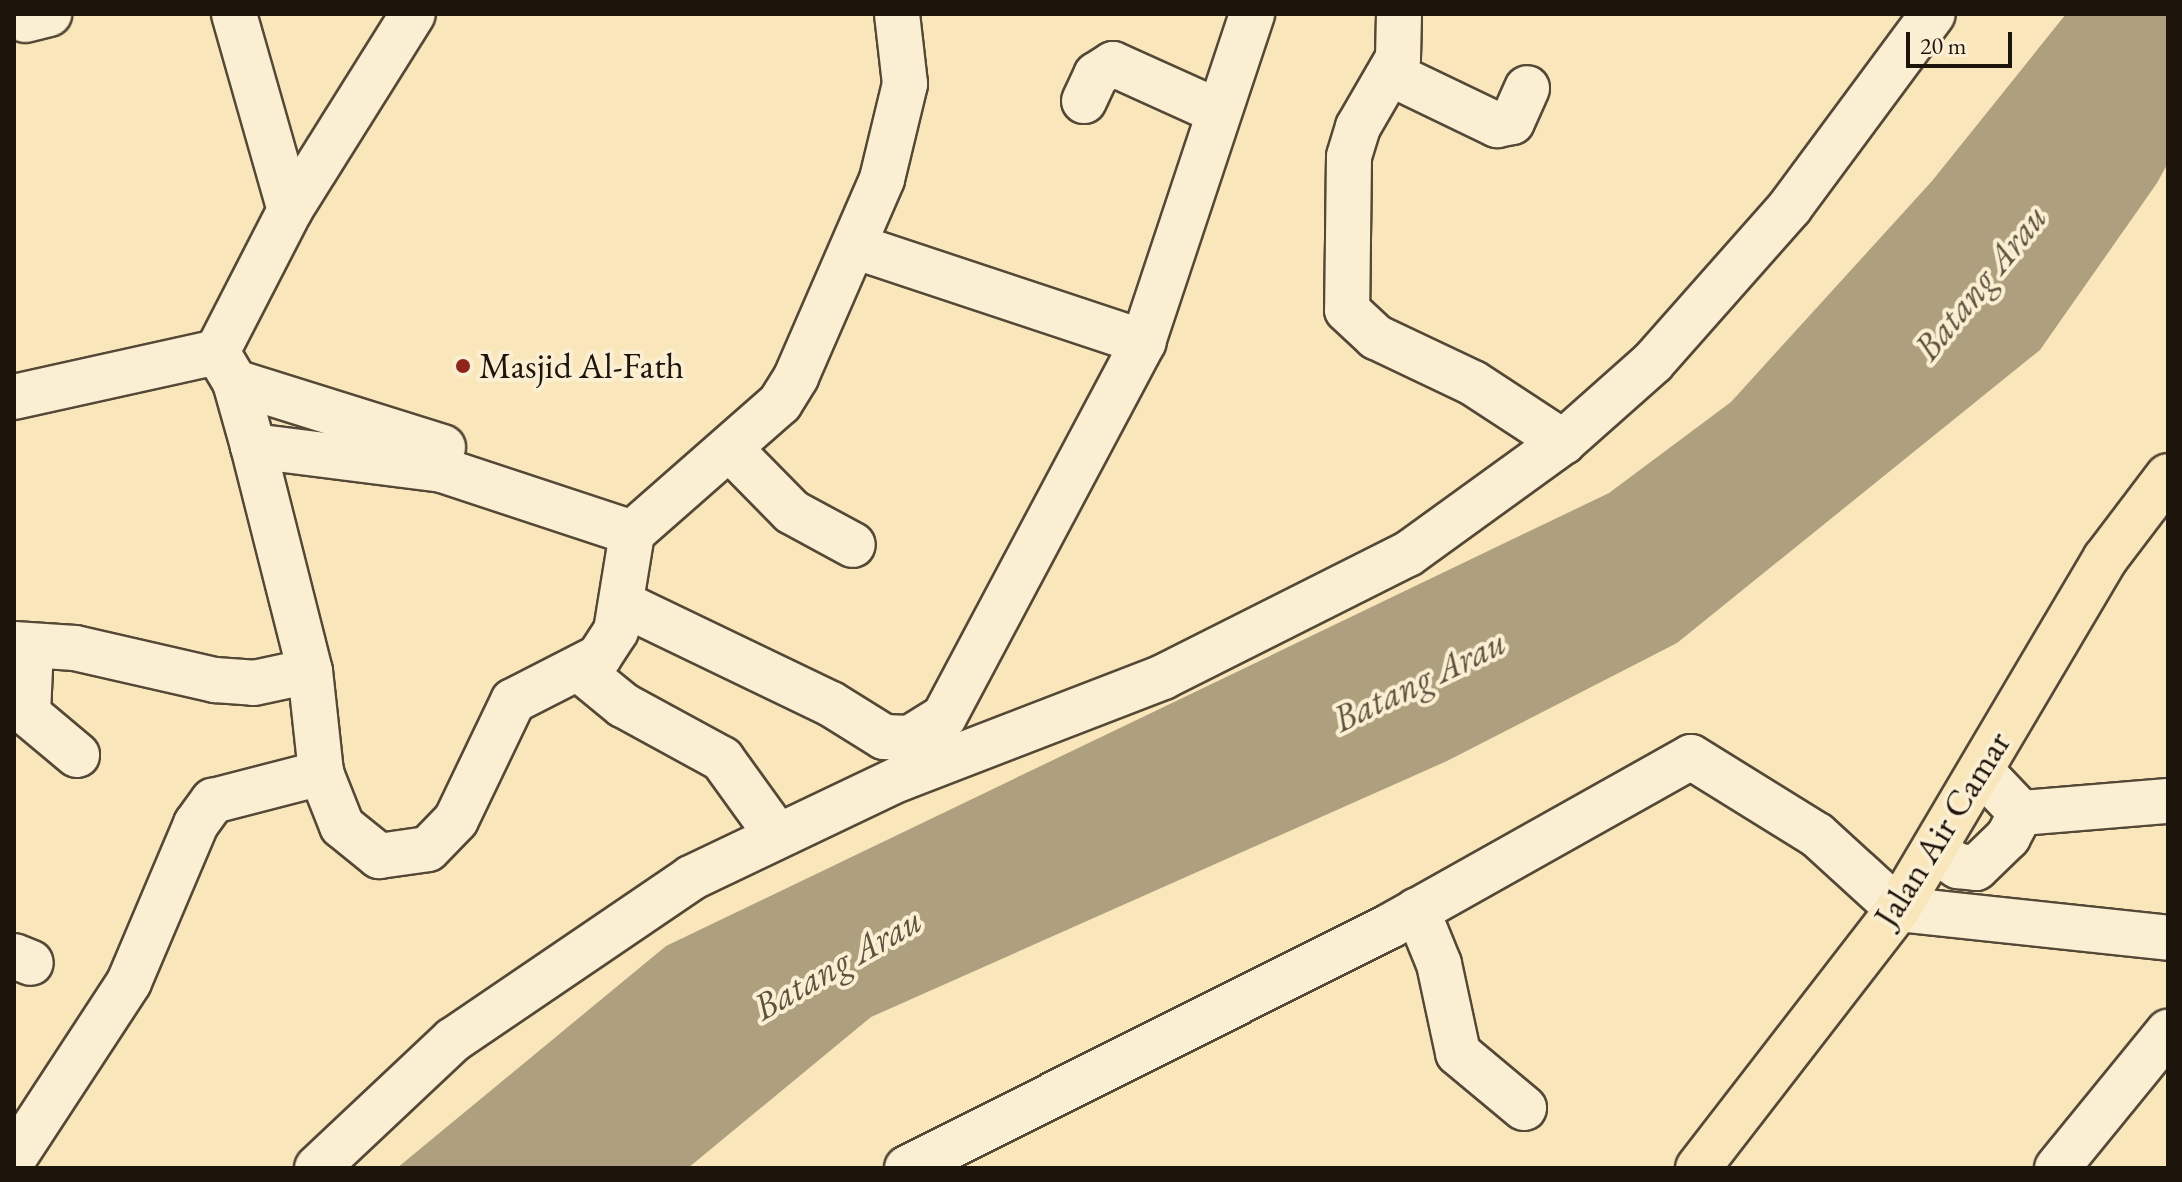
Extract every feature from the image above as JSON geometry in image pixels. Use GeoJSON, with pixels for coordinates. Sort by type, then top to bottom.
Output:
{"type":"FeatureCollection","features":[{"type":"Feature","properties":{"kind":"main road","name":"Jalan Air Camar"},"geometry":{"type":"LineString","coordinates":[[1698,1168],[1898,909],[1983,773],[2105,559],[2168,476]]}},
{"type":"Feature","properties":{"kind":"street"},"geometry":{"type":"LineString","coordinates":[[234,14],[290,210]]}},
{"type":"Feature","properties":{"kind":"street"},"geometry":{"type":"LineString","coordinates":[[413,14],[290,210],[226,367],[253,446],[310,671],[321,773],[342,826],[360,845],[379,856],[428,849],[456,820],[513,701],[599,657],[623,604],[632,533],[780,403],[882,179],[905,84],[897,14]]}},
{"type":"Feature","properties":{"kind":"street"},"geometry":{"type":"LineString","coordinates":[[623,604],[818,697],[884,737],[926,732],[944,717],[1143,342],[1215,110],[1252,14]]}},
{"type":"Feature","properties":{"kind":"street"},"geometry":{"type":"LineString","coordinates":[[1399,14],[1403,39],[1391,74],[1364,115],[1349,157],[1347,310],[1376,337],[1473,383],[1563,442]]}},
{"type":"Feature","properties":{"kind":"street"},"geometry":{"type":"LineString","coordinates":[[317,1168],[453,1040],[691,878],[776,834],[1163,677],[1408,554],[1563,442],[1653,362],[1790,207],[1933,14]]}},
{"type":"Feature","properties":{"kind":"street"},"geometry":{"type":"LineString","coordinates":[[1084,101],[1096,75],[1113,64],[1215,110]]}},
{"type":"Feature","properties":{"kind":"street"},"geometry":{"type":"LineString","coordinates":[[1391,74],[1497,125],[1512,122],[1527,88]]}},
{"type":"Feature","properties":{"kind":"street"},"geometry":{"type":"LineString","coordinates":[[854,246],[1143,342]]}},
{"type":"Feature","properties":{"kind":"street"},"geometry":{"type":"LineString","coordinates":[[14,397],[226,367],[468,455]]}},
{"type":"Feature","properties":{"kind":"street"},"geometry":{"type":"LineString","coordinates":[[253,446],[442,470],[632,533]]}},
{"type":"Feature","properties":{"kind":"street"},"geometry":{"type":"LineString","coordinates":[[730,449],[792,512],[853,545]]}},
{"type":"Feature","properties":{"kind":"street"},"geometry":{"type":"LineString","coordinates":[[77,755],[28,714],[22,646],[75,648],[215,680],[254,683],[310,671]]}},
{"type":"Feature","properties":{"kind":"street"},"geometry":{"type":"LineString","coordinates":[[579,669],[623,705],[722,759],[776,834]]}},
{"type":"Feature","properties":{"kind":"street"},"geometry":{"type":"LineString","coordinates":[[907,1168],[1404,918],[1691,757],[1817,835],[1898,909],[2168,938]]}},
{"type":"Feature","properties":{"kind":"street"},"geometry":{"type":"LineString","coordinates":[[14,1158],[129,982],[196,824],[213,801],[321,773]]}},
{"type":"Feature","properties":{"kind":"street"},"geometry":{"type":"LineString","coordinates":[[1983,773],[2021,813]]}},
{"type":"Feature","properties":{"kind":"street"},"geometry":{"type":"LineString","coordinates":[[2021,813],[2168,801]]}},
{"type":"Feature","properties":{"kind":"street"},"geometry":{"type":"LineString","coordinates":[[1934,850],[1958,866],[1988,863],[2021,813]]}},
{"type":"Feature","properties":{"kind":"street"},"geometry":{"type":"LineString","coordinates":[[1404,918],[1439,964],[1458,1053],[1524,1108]]}},
{"type":"Feature","properties":{"kind":"street"},"geometry":{"type":"LineString","coordinates":[[2057,1168],[2168,1032]]}},
{"type":"Feature","properties":{"kind":"water","name":"Batang Arau"},"geometry":{"type":"Polygon","coordinates":[[[2066,14],[2168,14],[2168,163],[2157,183],[2040,350],[1677,643],[1447,761],[871,1017],[688,1168],[397,1168],[666,946],[1609,493],[1731,402],[1932,181],[2066,14]]]}},
{"type":"Feature","properties":{"kind":"place","name":"Masjid Al-Fath"},"geometry":{"type":"Point","coordinates":[463,366]}}]}
